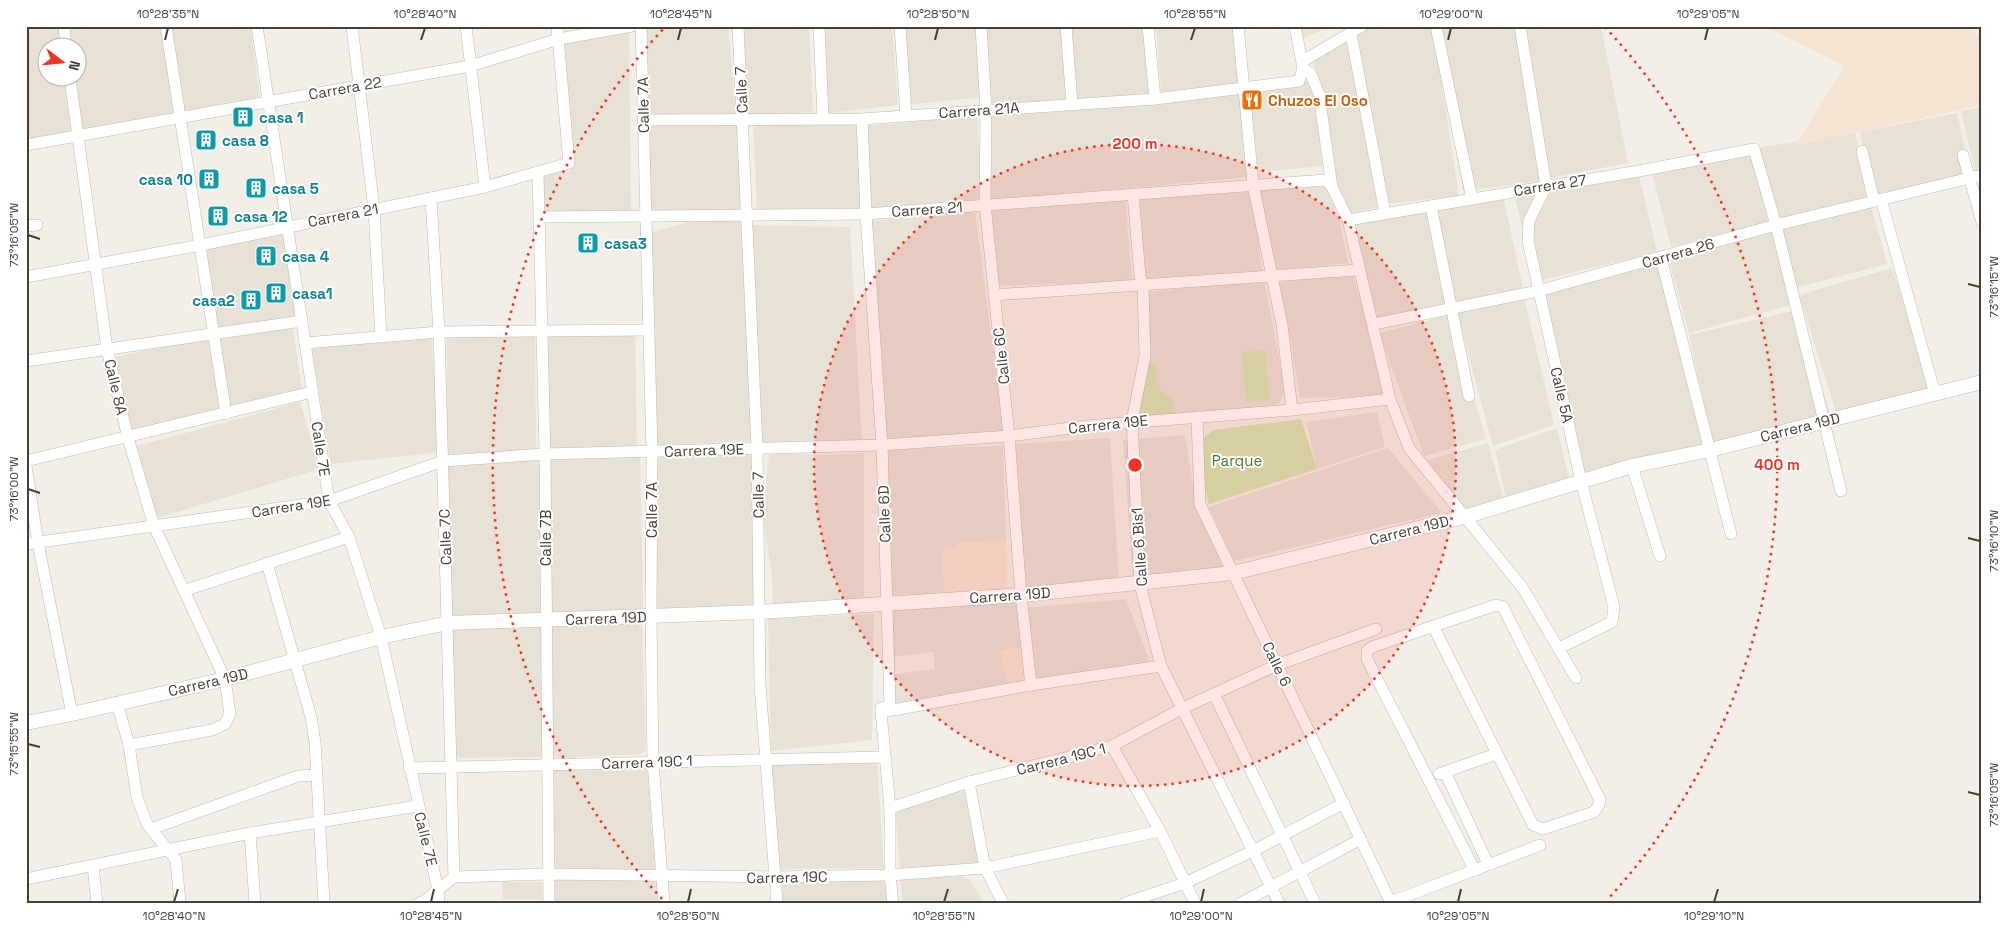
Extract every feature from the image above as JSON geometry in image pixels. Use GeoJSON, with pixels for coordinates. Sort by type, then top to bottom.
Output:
{"type":"FeatureCollection","features":[{"type":"Feature","properties":{"kind":"street"},"geometry":{"type":"LineString","coordinates":[[166,26],[226,414]]}},
{"type":"Feature","properties":{"kind":"street","name":"Calle 7E"},"geometry":{"type":"LineString","coordinates":[[256,26],[329,501],[349,536],[381,637],[438,890]]}},
{"type":"Feature","properties":{"kind":"street"},"geometry":{"type":"LineString","coordinates":[[352,26],[374,209],[381,337]]}},
{"type":"Feature","properties":{"kind":"street"},"geometry":{"type":"LineString","coordinates":[[466,26],[484,187]]}},
{"type":"Feature","properties":{"kind":"street"},"geometry":{"type":"LineString","coordinates":[[557,26],[559,39]]}},
{"type":"Feature","properties":{"kind":"street","name":"Carrera 22"},"geometry":{"type":"LineString","coordinates":[[26,145],[470,66],[559,39],[632,26]]}},
{"type":"Feature","properties":{"kind":"street","name":"Calle 7A"},"geometry":{"type":"LineString","coordinates":[[641,26],[652,452],[650,616],[653,762],[660,877],[664,903]]}},
{"type":"Feature","properties":{"kind":"street","name":"Calle 7"},"geometry":{"type":"LineString","coordinates":[[738,26],[758,448],[760,686],[777,903]]}},
{"type":"Feature","properties":{"kind":"street"},"geometry":{"type":"LineString","coordinates":[[819,26],[823,118]]}},
{"type":"Feature","properties":{"kind":"street"},"geometry":{"type":"LineString","coordinates":[[900,26],[906,115]]}},
{"type":"Feature","properties":{"kind":"street","name":"Calle 6C"},"geometry":{"type":"LineString","coordinates":[[981,26],[986,110],[985,204],[1009,436],[1021,595],[1031,685]]}},
{"type":"Feature","properties":{"kind":"street"},"geometry":{"type":"LineString","coordinates":[[1066,26],[1072,104]]}},
{"type":"Feature","properties":{"kind":"street"},"geometry":{"type":"LineString","coordinates":[[1148,26],[1155,99]]}},
{"type":"Feature","properties":{"kind":"street"},"geometry":{"type":"LineString","coordinates":[[1238,26],[1253,184],[1282,325],[1292,410]]}},
{"type":"Feature","properties":{"kind":"street"},"geometry":{"type":"LineString","coordinates":[[1295,26],[1303,64],[1311,74],[1319,94],[1332,187],[1348,220],[1358,270],[1374,324],[1390,399],[1409,448],[1522,587],[1576,678]]}},
{"type":"Feature","properties":{"kind":"street","name":"Carrera 21A"},"geometry":{"type":"LineString","coordinates":[[643,120],[862,118],[1155,99],[1243,90],[1299,81],[1303,64],[1362,26]]}},
{"type":"Feature","properties":{"kind":"street"},"geometry":{"type":"LineString","coordinates":[[1436,26],[1472,198]]}},
{"type":"Feature","properties":{"kind":"street"},"geometry":{"type":"LineString","coordinates":[[1520,26],[1546,186]]}},
{"type":"Feature","properties":{"kind":"street"},"geometry":{"type":"LineString","coordinates":[[1351,34],[1386,213]]}},
{"type":"Feature","properties":{"kind":"street","name":"Carrera 21"},"geometry":{"type":"LineString","coordinates":[[26,277],[201,245],[484,187],[569,163],[559,39]]}},
{"type":"Feature","properties":{"kind":"street","name":"Calle 8A"},"geometry":{"type":"LineString","coordinates":[[71,88],[107,349],[128,438],[154,526],[186,590],[225,679],[230,714],[225,724],[212,730],[129,744]]}},
{"type":"Feature","properties":{"kind":"street","name":"Calle 6D"},"geometry":{"type":"LineString","coordinates":[[862,118],[866,214],[882,445],[890,706],[882,708],[881,712],[890,808],[890,875],[894,903]]}},
{"type":"Feature","properties":{"kind":"street","name":"Carrera 27"},"geometry":{"type":"LineString","coordinates":[[1348,220],[1639,171],[1753,149],[1756,150],[1776,225]]}},
{"type":"Feature","properties":{"kind":"street"},"geometry":{"type":"LineString","coordinates":[[1862,151],[1935,394]]}},
{"type":"Feature","properties":{"kind":"street"},"geometry":{"type":"LineString","coordinates":[[1963,155],[1976,176],[1982,222]]}},
{"type":"Feature","properties":{"kind":"street","name":"Calle 7B"},"geometry":{"type":"LineString","coordinates":[[538,173],[544,454],[549,903]]}},
{"type":"Feature","properties":{"kind":"street","name":"Carrera 26"},"geometry":{"type":"LineString","coordinates":[[1374,324],[1538,291],[1776,225],[1976,176]]}},
{"type":"Feature","properties":{"kind":"street","name":"Carrera 21"},"geometry":{"type":"LineString","coordinates":[[539,217],[645,218],[748,214],[866,214],[1315,180],[1326,180],[1332,187]]}},
{"type":"Feature","properties":{"kind":"street","name":"Calle 5A"},"geometry":{"type":"LineString","coordinates":[[1546,186],[1529,221],[1528,241],[1581,480],[1614,607],[1612,622],[1559,648]]}},
{"type":"Feature","properties":{"kind":"street","name":"Calle 6 Bis1"},"geometry":{"type":"LineString","coordinates":[[1133,194],[1140,276],[1143,286],[1145,356],[1132,421],[1140,584],[1161,666],[1280,903]]}},
{"type":"Feature","properties":{"kind":"street","name":"Calle 7C"},"geometry":{"type":"LineString","coordinates":[[431,198],[439,332],[454,877]]}},
{"type":"Feature","properties":{"kind":"street"},"geometry":{"type":"LineString","coordinates":[[1431,206],[1469,396]]}},
{"type":"Feature","properties":{"kind":"street"},"geometry":{"type":"LineString","coordinates":[[1776,225],[1841,491]]}},
{"type":"Feature","properties":{"kind":"street"},"geometry":{"type":"LineString","coordinates":[[1661,258],[1731,534]]}},
{"type":"Feature","properties":{"kind":"street"},"geometry":{"type":"LineString","coordinates":[[994,295],[1358,270]]}},
{"type":"Feature","properties":{"kind":"street"},"geometry":{"type":"LineString","coordinates":[[26,361],[302,321]]}},
{"type":"Feature","properties":{"kind":"street"},"geometry":{"type":"LineString","coordinates":[[305,343],[439,332],[648,330]]}},
{"type":"Feature","properties":{"kind":"street","name":"Carrera 19D"},"geometry":{"type":"LineString","coordinates":[[26,723],[225,679],[381,637],[448,623],[760,612],[887,602],[1021,595],[1233,573],[1464,517],[1632,466],[1710,450],[1982,382]]}},
{"type":"Feature","properties":{"kind":"street"},"geometry":{"type":"LineString","coordinates":[[26,461],[128,438],[312,392]]}},
{"type":"Feature","properties":{"kind":"street","name":"Carrera 19E"},"geometry":{"type":"LineString","coordinates":[[32,544],[329,501],[443,462],[544,454],[882,445],[1009,436],[1132,421],[1292,410],[1390,399]]}},
{"type":"Feature","properties":{"kind":"street","name":"Calle 6"},"geometry":{"type":"LineString","coordinates":[[1197,417],[1200,504],[1391,902]]}},
{"type":"Feature","properties":{"kind":"street"},"geometry":{"type":"LineString","coordinates":[[26,466],[32,544],[72,714]]}},
{"type":"Feature","properties":{"kind":"street"},"geometry":{"type":"LineString","coordinates":[[1632,466],[1660,556]]}},
{"type":"Feature","properties":{"kind":"street"},"geometry":{"type":"LineString","coordinates":[[186,590],[349,536]]}},
{"type":"Feature","properties":{"kind":"street"},"geometry":{"type":"LineString","coordinates":[[268,563],[311,717],[318,775],[324,903]]}},
{"type":"Feature","properties":{"kind":"street"},"geometry":{"type":"LineString","coordinates":[[1433,626],[1529,819],[1536,827],[1543,829],[1594,812],[1600,805],[1599,797],[1506,610],[1496,604],[1372,646],[1367,651],[1366,656],[1474,869]]}},
{"type":"Feature","properties":{"kind":"street","name":"Carrera 19C 1"},"geometry":{"type":"LineString","coordinates":[[890,808],[969,782],[1112,746],[1183,708],[1277,666],[1376,629]]}},
{"type":"Feature","properties":{"kind":"street"},"geometry":{"type":"LineString","coordinates":[[881,712],[1031,685],[1161,666]]}},
{"type":"Feature","properties":{"kind":"street"},"geometry":{"type":"LineString","coordinates":[[1214,694],[1315,903]]}},
{"type":"Feature","properties":{"kind":"street"},"geometry":{"type":"LineString","coordinates":[[117,703],[129,744],[137,797],[151,829],[176,860],[180,903]]}},
{"type":"Feature","properties":{"kind":"street"},"geometry":{"type":"LineString","coordinates":[[1112,746],[1160,831],[1195,903]]}},
{"type":"Feature","properties":{"kind":"street"},"geometry":{"type":"LineString","coordinates":[[1428,778],[1496,754]]}},
{"type":"Feature","properties":{"kind":"street","name":"Carrera 19C 1"},"geometry":{"type":"LineString","coordinates":[[409,768],[884,757]]}},
{"type":"Feature","properties":{"kind":"street"},"geometry":{"type":"LineString","coordinates":[[1445,772],[1488,864]]}},
{"type":"Feature","properties":{"kind":"street"},"geometry":{"type":"LineString","coordinates":[[151,829],[298,776],[318,775]]}},
{"type":"Feature","properties":{"kind":"street"},"geometry":{"type":"LineString","coordinates":[[969,782],[985,868],[1003,903]]}},
{"type":"Feature","properties":{"kind":"street"},"geometry":{"type":"LineString","coordinates":[[1125,903],[1185,883],[1255,850],[1344,803]]}},
{"type":"Feature","properties":{"kind":"street"},"geometry":{"type":"LineString","coordinates":[[26,879],[250,833],[418,806]]}},
{"type":"Feature","properties":{"kind":"street","name":"Carrera 19C"},"geometry":{"type":"LineString","coordinates":[[454,877],[549,874],[660,877],[890,875],[985,868],[1160,831]]}},
{"type":"Feature","properties":{"kind":"street"},"geometry":{"type":"LineString","coordinates":[[250,833],[255,903]]}},
{"type":"Feature","properties":{"kind":"street"},"geometry":{"type":"LineString","coordinates":[[1241,903],[1361,838]]}},
{"type":"Feature","properties":{"kind":"street"},"geometry":{"type":"LineString","coordinates":[[1391,902],[1540,845]]}},
{"type":"Feature","properties":{"kind":"street"},"geometry":{"type":"LineString","coordinates":[[93,866],[97,903]]}},
{"type":"Feature","properties":{"kind":"street"},"geometry":{"type":"LineString","coordinates":[[419,903],[454,877]]}},
{"type":"Feature","properties":{"kind":"street"},"geometry":{"type":"LineString","coordinates":[[438,890],[439,903]]}},
{"type":"Feature","properties":{"kind":"shaded area"},"geometry":{"type":"Polygon","coordinates":[[[26,26],[60,26],[62,38],[38,38],[38,88],[67,88],[73,133],[26,141],[26,26]]]}},
{"type":"Feature","properties":{"kind":"shaded area"},"geometry":{"type":"Polygon","coordinates":[[[67,26],[163,26],[177,114],[81,130],[75,88],[88,88],[88,38],[69,38],[67,26]]]}},
{"type":"Feature","properties":{"kind":"shaded area"},"geometry":{"type":"Polygon","coordinates":[[[170,26],[250,26],[260,97],[183,111],[170,26]]]}},
{"type":"Feature","properties":{"kind":"shaded area"},"geometry":{"type":"Polygon","coordinates":[[[728,26],[736,114],[647,116],[645,27],[728,26]]]}},
{"type":"Feature","properties":{"kind":"shaded area"},"geometry":{"type":"Polygon","coordinates":[[[743,26],[809,26],[813,112],[746,116],[743,26]]]}},
{"type":"Feature","properties":{"kind":"shaded area"},"geometry":{"type":"Polygon","coordinates":[[[822,26],[892,26],[898,105],[829,113],[822,26]]]}},
{"type":"Feature","properties":{"kind":"shaded area"},"geometry":{"type":"Polygon","coordinates":[[[900,26],[978,26],[984,97],[905,105],[900,26]]]}},
{"type":"Feature","properties":{"kind":"shaded area"},"geometry":{"type":"Polygon","coordinates":[[[986,26],[1065,26],[1070,101],[992,105],[986,26]]]}},
{"type":"Feature","properties":{"kind":"shaded area"},"geometry":{"type":"Polygon","coordinates":[[[1068,26],[1146,26],[1152,93],[1074,101],[1068,26]]]}},
{"type":"Feature","properties":{"kind":"shaded area"},"geometry":{"type":"Polygon","coordinates":[[[1156,26],[1236,26],[1239,85],[1161,92],[1156,26]]]}},
{"type":"Feature","properties":{"kind":"shaded area"},"geometry":{"type":"Polygon","coordinates":[[[1298,26],[1329,26],[1301,40],[1298,26]]]}},
{"type":"Feature","properties":{"kind":"shaded area"},"geometry":{"type":"Polygon","coordinates":[[[1358,26],[1433,26],[1459,196],[1385,204],[1353,29],[1358,26]]]}},
{"type":"Feature","properties":{"kind":"shaded area"},"geometry":{"type":"Polygon","coordinates":[[[1434,26],[1515,26],[1542,181],[1463,191],[1434,26]]]}},
{"type":"Feature","properties":{"kind":"shaded area"},"geometry":{"type":"Polygon","coordinates":[[[1517,26],[1601,26],[1628,163],[1545,179],[1517,26]]]}},
{"type":"Feature","properties":{"kind":"shaded area"},"geometry":{"type":"Polygon","coordinates":[[[1765,26],[1959,26],[1982,36],[1982,105],[1795,146],[1845,66],[1765,26]]]}},
{"type":"Feature","properties":{"kind":"shaded area"},"geometry":{"type":"Polygon","coordinates":[[[1350,30],[1381,207],[1343,214],[1311,52],[1350,30]]]}},
{"type":"Feature","properties":{"kind":"shaded area"},"geometry":{"type":"Polygon","coordinates":[[[629,31],[631,213],[547,214],[544,210],[543,179],[545,174],[569,172],[571,169],[559,40],[629,31]]]}},
{"type":"Feature","properties":{"kind":"shaded area"},"geometry":{"type":"Polygon","coordinates":[[[1314,80],[1322,166],[1258,172],[1249,93],[1314,80]]]}},
{"type":"Feature","properties":{"kind":"shaded area"},"geometry":{"type":"Polygon","coordinates":[[[1241,94],[1250,177],[989,201],[986,115],[1241,94]]]}},
{"type":"Feature","properties":{"kind":"shaded area"},"geometry":{"type":"Polygon","coordinates":[[[1982,107],[1982,172],[1976,174],[1961,111],[1982,107]]]}},
{"type":"Feature","properties":{"kind":"shaded area"},"geometry":{"type":"Polygon","coordinates":[[[1957,113],[1970,174],[1875,198],[1860,132],[1957,113]]]}},
{"type":"Feature","properties":{"kind":"shaded area"},"geometry":{"type":"Polygon","coordinates":[[[977,116],[982,199],[872,209],[866,126],[977,116]]]}},
{"type":"Feature","properties":{"kind":"shaded area"},"geometry":{"type":"Polygon","coordinates":[[[859,121],[863,208],[757,209],[753,122],[859,121]]]}},
{"type":"Feature","properties":{"kind":"shaded area"},"geometry":{"type":"Polygon","coordinates":[[[739,123],[744,209],[647,214],[645,124],[739,123]]]}},
{"type":"Feature","properties":{"kind":"shaded area"},"geometry":{"type":"Polygon","coordinates":[[[1855,133],[1870,198],[1777,220],[1756,148],[1855,133]]]}},
{"type":"Feature","properties":{"kind":"shaded area"},"geometry":{"type":"Polygon","coordinates":[[[1751,150],[1768,222],[1671,247],[1651,169],[1751,150]]]}},
{"type":"Feature","properties":{"kind":"shaded area"},"geometry":{"type":"Polygon","coordinates":[[[1638,171],[1657,252],[1534,282],[1514,193],[1638,171]]]}},
{"type":"Feature","properties":{"kind":"shaded area"},"geometry":{"type":"Polygon","coordinates":[[[1331,180],[1348,263],[1274,271],[1258,186],[1331,180]]]}},
{"type":"Feature","properties":{"kind":"shaded area"},"geometry":{"type":"Polygon","coordinates":[[[1251,184],[1262,272],[1139,283],[1131,196],[1251,184]]]}},
{"type":"Feature","properties":{"kind":"shaded area"},"geometry":{"type":"Polygon","coordinates":[[[1503,195],[1523,289],[1449,306],[1431,211],[1503,195]]]}},
{"type":"Feature","properties":{"kind":"shaded area"},"geometry":{"type":"Polygon","coordinates":[[[1125,196],[1132,281],[998,286],[990,208],[1125,196]]]}},
{"type":"Feature","properties":{"kind":"shaded area"},"geometry":{"type":"Polygon","coordinates":[[[1871,206],[1887,264],[1794,288],[1780,229],[1871,206]]]}},
{"type":"Feature","properties":{"kind":"shaded area"},"geometry":{"type":"Polygon","coordinates":[[[975,211],[1004,433],[879,440],[864,222],[975,211]]]}},
{"type":"Feature","properties":{"kind":"shaded area"},"geometry":{"type":"Polygon","coordinates":[[[1427,212],[1446,308],[1373,324],[1349,222],[1427,212]]]}},
{"type":"Feature","properties":{"kind":"shaded area"},"geometry":{"type":"Polygon","coordinates":[[[741,219],[752,441],[656,445],[648,233],[693,221],[741,219]]]}},
{"type":"Feature","properties":{"kind":"shaded area"},"geometry":{"type":"Polygon","coordinates":[[[749,225],[850,227],[862,443],[757,446],[749,225]]]}},
{"type":"Feature","properties":{"kind":"shaded area"},"geometry":{"type":"Polygon","coordinates":[[[287,226],[302,321],[292,323],[302,390],[128,432],[115,357],[241,330],[214,333],[201,245],[287,226]]]}},
{"type":"Feature","properties":{"kind":"shaded area"},"geometry":{"type":"Polygon","coordinates":[[[1773,229],[1794,304],[1689,333],[1668,257],[1773,229]]]}},
{"type":"Feature","properties":{"kind":"shaded area"},"geometry":{"type":"Polygon","coordinates":[[[1661,263],[1709,445],[1575,481],[1538,295],[1661,263]]]}},
{"type":"Feature","properties":{"kind":"shaded area"},"geometry":{"type":"Polygon","coordinates":[[[1892,268],[1933,391],[1837,415],[1799,295],[1892,268]]]}},
{"type":"Feature","properties":{"kind":"shaded area"},"geometry":{"type":"Polygon","coordinates":[[[1351,271],[1386,374],[1384,392],[1375,397],[1300,398],[1290,337],[1278,283],[1351,271]]]}},
{"type":"Feature","properties":{"kind":"shaded area"},"geometry":{"type":"Polygon","coordinates":[[[1264,279],[1285,391],[1279,404],[1143,424],[1140,293],[1264,279]]]}},
{"type":"Feature","properties":{"kind":"shaded area"},"geometry":{"type":"Polygon","coordinates":[[[1524,297],[1554,425],[1493,446],[1457,313],[1524,297]]]}},
{"type":"Feature","properties":{"kind":"shaded area"},"geometry":{"type":"Polygon","coordinates":[[[1797,310],[1830,414],[1713,445],[1689,335],[1797,310]]]}},
{"type":"Feature","properties":{"kind":"shaded area"},"geometry":{"type":"Polygon","coordinates":[[[1450,315],[1486,439],[1424,456],[1379,333],[1450,315]]]}},
{"type":"Feature","properties":{"kind":"shaded area"},"geometry":{"type":"Polygon","coordinates":[[[635,332],[637,446],[550,451],[547,337],[635,332]]]}},
{"type":"Feature","properties":{"kind":"shaded area"},"geometry":{"type":"Polygon","coordinates":[[[431,335],[441,452],[331,464],[312,349],[431,335]]]}},
{"type":"Feature","properties":{"kind":"shaded area"},"geometry":{"type":"Polygon","coordinates":[[[535,336],[536,452],[447,454],[447,337],[535,336]]]}},
{"type":"Feature","properties":{"kind":"shaded area"},"geometry":{"type":"Polygon","coordinates":[[[300,402],[320,469],[157,518],[137,446],[300,402]]]}},
{"type":"Feature","properties":{"kind":"shaded area"},"geometry":{"type":"Polygon","coordinates":[[[1377,412],[1385,447],[1317,469],[1306,422],[1377,412]]]}},
{"type":"Feature","properties":{"kind":"shaded area"},"geometry":{"type":"Polygon","coordinates":[[[1557,428],[1570,483],[1506,498],[1495,450],[1557,428]]]}},
{"type":"Feature","properties":{"kind":"shaded area"},"geometry":{"type":"Polygon","coordinates":[[[1185,435],[1195,498],[1225,573],[1133,583],[1123,440],[1185,435]]]}},
{"type":"Feature","properties":{"kind":"shaded area"},"geometry":{"type":"Polygon","coordinates":[[[1110,438],[1119,584],[1023,590],[1015,444],[1110,438]]]}},
{"type":"Feature","properties":{"kind":"shaded area"},"geometry":{"type":"Polygon","coordinates":[[[1488,443],[1503,497],[1457,512],[1425,461],[1488,443]]]}},
{"type":"Feature","properties":{"kind":"shaded area"},"geometry":{"type":"Polygon","coordinates":[[[1003,446],[1006,541],[955,543],[955,548],[943,549],[944,593],[888,595],[885,449],[1003,446]]]}},
{"type":"Feature","properties":{"kind":"shaded area"},"geometry":{"type":"Polygon","coordinates":[[[752,448],[760,607],[655,613],[652,457],[752,448]]]}},
{"type":"Feature","properties":{"kind":"shaded area"},"geometry":{"type":"Polygon","coordinates":[[[1388,448],[1442,513],[1234,561],[1209,507],[1388,448]]]}},
{"type":"Feature","properties":{"kind":"shaded area"},"geometry":{"type":"Polygon","coordinates":[[[769,453],[827,455],[864,453],[864,603],[773,610],[772,574],[763,521],[769,453]]]}},
{"type":"Feature","properties":{"kind":"shaded area"},"geometry":{"type":"Polygon","coordinates":[[[640,455],[643,608],[637,615],[550,616],[548,464],[552,457],[640,455]]]}},
{"type":"Feature","properties":{"kind":"shaded area"},"geometry":{"type":"Polygon","coordinates":[[[534,458],[540,462],[540,614],[452,618],[446,465],[534,458]]]}},
{"type":"Feature","properties":{"kind":"shaded area"},"geometry":{"type":"Polygon","coordinates":[[[1006,541],[1007,591],[944,593],[943,548],[955,548],[955,543],[1006,541]]]}},
{"type":"Feature","properties":{"kind":"shaded area"},"geometry":{"type":"Polygon","coordinates":[[[1126,599],[1153,671],[1035,680],[1024,608],[1126,599]]]}},
{"type":"Feature","properties":{"kind":"shaded area"},"geometry":{"type":"Polygon","coordinates":[[[1020,601],[1023,647],[1001,651],[1007,683],[890,706],[887,675],[935,669],[933,652],[886,658],[888,607],[1020,601]]]}},
{"type":"Feature","properties":{"kind":"shaded area"},"geometry":{"type":"Polygon","coordinates":[[[874,614],[872,740],[771,751],[768,619],[874,614]]]}},
{"type":"Feature","properties":{"kind":"shaded area"},"geometry":{"type":"Polygon","coordinates":[[[550,621],[637,622],[642,625],[646,749],[642,754],[558,758],[553,754],[550,621]]]}},
{"type":"Feature","properties":{"kind":"shaded area"},"geometry":{"type":"Polygon","coordinates":[[[452,626],[541,626],[548,754],[544,757],[461,758],[456,755],[452,626]]]}},
{"type":"Feature","properties":{"kind":"shaded area"},"geometry":{"type":"Polygon","coordinates":[[[1023,647],[1026,679],[1007,683],[1001,651],[1023,647]]]}},
{"type":"Feature","properties":{"kind":"shaded area"},"geometry":{"type":"Polygon","coordinates":[[[877,761],[884,868],[778,869],[772,762],[877,761]]]}},
{"type":"Feature","properties":{"kind":"shaded area"},"geometry":{"type":"Polygon","coordinates":[[[647,766],[655,873],[556,871],[551,770],[647,766]]]}},
{"type":"Feature","properties":{"kind":"shaded area"},"geometry":{"type":"Polygon","coordinates":[[[966,790],[982,866],[900,869],[895,809],[966,790]]]}},
{"type":"Feature","properties":{"kind":"shaded area"},"geometry":{"type":"Polygon","coordinates":[[[960,876],[969,879],[984,903],[903,903],[900,879],[960,876]]]}},
{"type":"Feature","properties":{"kind":"shaded area"},"geometry":{"type":"Polygon","coordinates":[[[887,879],[890,903],[779,903],[778,882],[887,879]]]}},
{"type":"Feature","properties":{"kind":"shaded area"},"geometry":{"type":"Polygon","coordinates":[[[554,880],[657,880],[660,903],[554,903],[554,880]]]}},
{"type":"Feature","properties":{"kind":"shaded area"},"geometry":{"type":"Polygon","coordinates":[[[502,882],[542,882],[542,899],[503,899],[502,882]]]}},
{"type":"Feature","properties":{"kind":"green space"},"geometry":{"type":"Polygon","coordinates":[[[1265,350],[1269,400],[1246,402],[1242,352],[1265,350]]]}},
{"type":"Feature","properties":{"kind":"green space"},"geometry":{"type":"Polygon","coordinates":[[[1145,363],[1156,364],[1156,380],[1160,389],[1172,400],[1176,414],[1136,419],[1145,363]]]}},
{"type":"Feature","properties":{"kind":"green space","name":"Parque"},"geometry":{"type":"Polygon","coordinates":[[[1301,419],[1317,469],[1209,504],[1196,451],[1202,439],[1214,430],[1301,419]]]}},
{"type":"Feature","properties":{"kind":"place","name":"Chuzos El Oso"},"geometry":{"type":"Point","coordinates":[1252,100]}},
{"type":"Feature","properties":{"kind":"place","name":"casa 1"},"geometry":{"type":"Point","coordinates":[243,117]}},
{"type":"Feature","properties":{"kind":"place","name":"casa 8"},"geometry":{"type":"Point","coordinates":[206,140]}},
{"type":"Feature","properties":{"kind":"place","name":"casa 10"},"geometry":{"type":"Point","coordinates":[209,179]}},
{"type":"Feature","properties":{"kind":"place","name":"casa 5"},"geometry":{"type":"Point","coordinates":[256,188]}},
{"type":"Feature","properties":{"kind":"place","name":"casa 12"},"geometry":{"type":"Point","coordinates":[218,216]}},
{"type":"Feature","properties":{"kind":"place","name":"casa3"},"geometry":{"type":"Point","coordinates":[588,243]}},
{"type":"Feature","properties":{"kind":"place","name":"casa 4"},"geometry":{"type":"Point","coordinates":[266,256]}},
{"type":"Feature","properties":{"kind":"place","name":"casa1"},"geometry":{"type":"Point","coordinates":[276,293]}},
{"type":"Feature","properties":{"kind":"place","name":"casa2"},"geometry":{"type":"Point","coordinates":[251,300]}}]}
